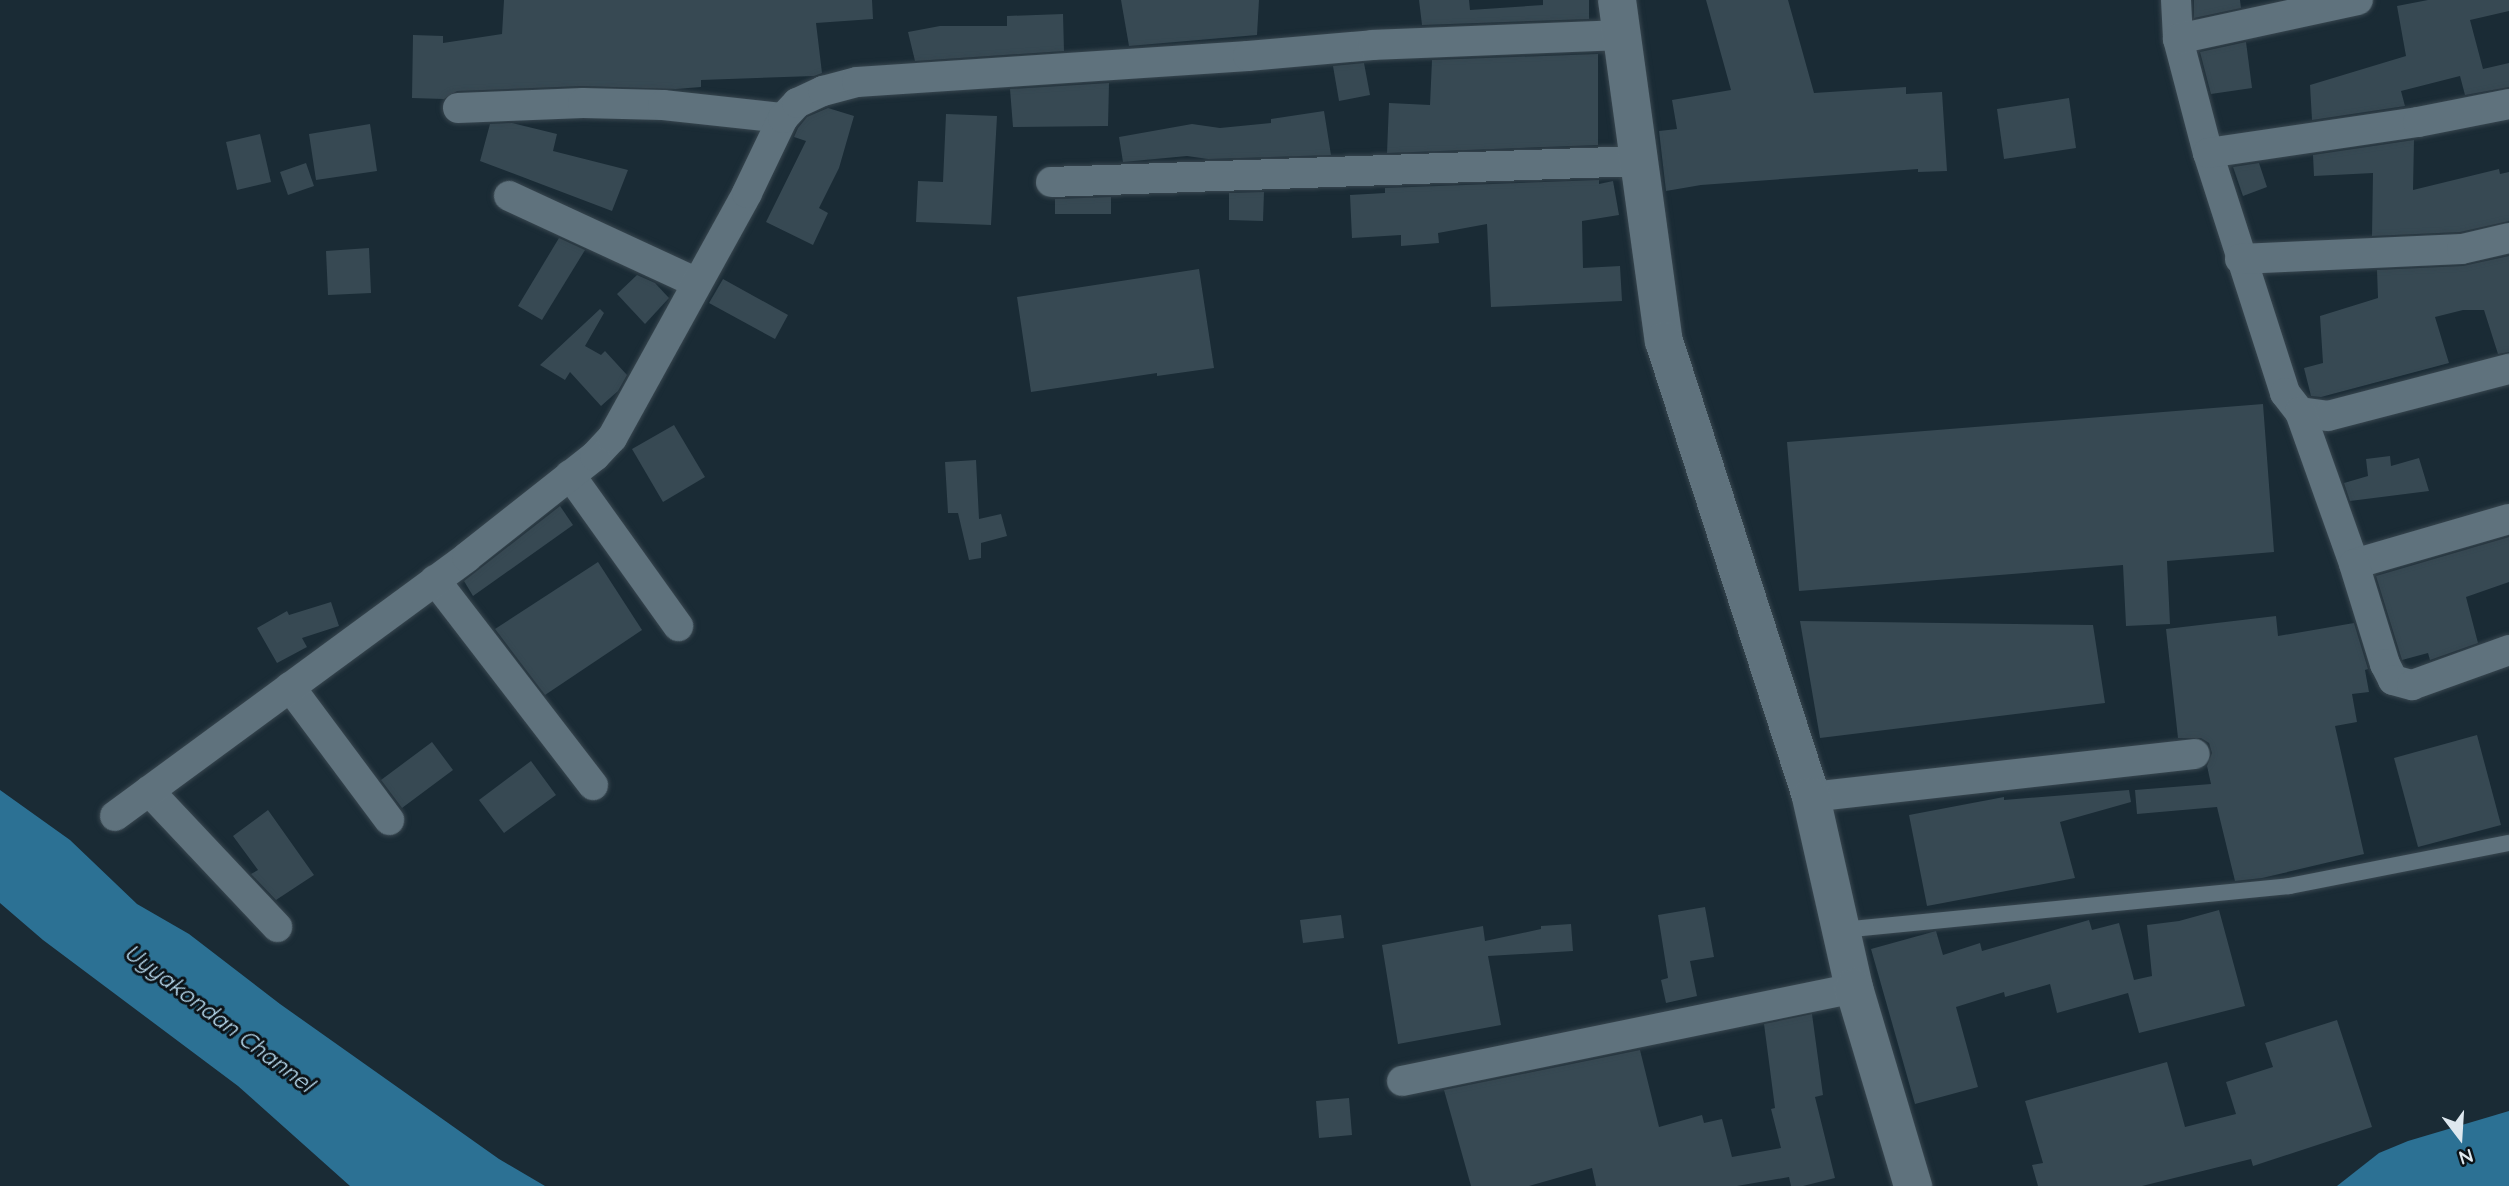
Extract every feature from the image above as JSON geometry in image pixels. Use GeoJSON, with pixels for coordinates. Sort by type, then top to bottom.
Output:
{"type":"FeatureCollection","features":[{"type":"Feature","properties":{"kind":"street"},"geometry":{"type":"LineString","coordinates":[[2176,0],[2178,39],[2240,259],[2284,393],[2300,412],[2354,564],[2385,664],[2393,680],[2412,685],[2509,650]]}},
{"type":"Feature","properties":{"kind":"street"},"geometry":{"type":"LineString","coordinates":[[2178,39],[2358,0]]}},
{"type":"Feature","properties":{"kind":"street"},"geometry":{"type":"LineString","coordinates":[[115,816],[435,580],[570,475],[612,438],[747,193],[783,118],[797,103],[822,91],[857,82],[1248,56],[1618,18],[1642,161],[1664,341],[1811,797],[1854,988],[1913,1186]]}},
{"type":"Feature","properties":{"kind":"street"},"geometry":{"type":"LineString","coordinates":[[458,108],[583,103],[663,105],[783,118]]}},
{"type":"Feature","properties":{"kind":"street"},"geometry":{"type":"LineString","coordinates":[[2208,153],[2417,122],[2509,104]]}},
{"type":"Feature","properties":{"kind":"street"},"geometry":{"type":"LineString","coordinates":[[1051,181],[1642,161]]}},
{"type":"Feature","properties":{"kind":"street"},"geometry":{"type":"LineString","coordinates":[[509,196],[697,283]]}},
{"type":"Feature","properties":{"kind":"street"},"geometry":{"type":"LineString","coordinates":[[2240,259],[2462,249],[2509,238]]}},
{"type":"Feature","properties":{"kind":"street"},"geometry":{"type":"LineString","coordinates":[[2300,412],[2328,416],[2509,369]]}},
{"type":"Feature","properties":{"kind":"street"},"geometry":{"type":"LineString","coordinates":[[570,475],[678,626]]}},
{"type":"Feature","properties":{"kind":"street"},"geometry":{"type":"LineString","coordinates":[[2354,564],[2509,519]]}},
{"type":"Feature","properties":{"kind":"street"},"geometry":{"type":"LineString","coordinates":[[435,580],[593,785]]}},
{"type":"Feature","properties":{"kind":"street"},"geometry":{"type":"LineString","coordinates":[[290,687],[389,820]]}},
{"type":"Feature","properties":{"kind":"street"},"geometry":{"type":"LineString","coordinates":[[1811,797],[2195,754]]}},
{"type":"Feature","properties":{"kind":"street"},"geometry":{"type":"LineString","coordinates":[[149,792],[277,928]]}},
{"type":"Feature","properties":{"kind":"street"},"geometry":{"type":"LineString","coordinates":[[1402,1081],[1854,988]]}},
{"type":"Feature","properties":{"kind":"lane"},"geometry":{"type":"LineString","coordinates":[[1842,930],[2288,886],[2509,843]]}},
{"type":"Feature","properties":{"kind":"water","name":"Uyyakondan Channel"},"geometry":{"type":"Polygon","coordinates":[[[0,790],[70,840],[137,904],[189,934],[280,1004],[499,1159],[545,1186],[350,1186],[238,1086],[43,940],[0,903],[0,790]]]}},
{"type":"Feature","properties":{"kind":"water"},"geometry":{"type":"Polygon","coordinates":[[[2509,1111],[2509,1186],[2337,1186],[2379,1153],[2408,1141],[2509,1111]]]}},
{"type":"Feature","properties":{"kind":"building"},"geometry":{"type":"Polygon","coordinates":[[[504,0],[872,0],[873,19],[816,23],[822,73],[814,76],[701,80],[701,87],[676,89],[582,86],[457,91],[444,99],[412,98],[413,35],[443,36],[443,43],[502,34],[504,0]]]}},
{"type":"Feature","properties":{"kind":"building"},"geometry":{"type":"Polygon","coordinates":[[[1121,0],[1259,0],[1257,35],[1129,46],[1121,0]]]}},
{"type":"Feature","properties":{"kind":"building"},"geometry":{"type":"Polygon","coordinates":[[[1419,0],[1469,0],[1470,10],[1543,5],[1543,0],[1589,0],[1589,19],[1422,25],[1419,0]]]}},
{"type":"Feature","properties":{"kind":"building"},"geometry":{"type":"Polygon","coordinates":[[[1706,0],[1788,0],[1814,93],[1906,87],[1906,94],[1942,92],[1947,171],[1918,172],[1918,169],[1701,185],[1666,191],[1659,131],[1677,129],[1672,100],[1731,90],[1706,0]]]}},
{"type":"Feature","properties":{"kind":"building"},"geometry":{"type":"Polygon","coordinates":[[[2194,0],[2240,0],[2241,8],[2194,18],[2194,0]]]}},
{"type":"Feature","properties":{"kind":"building"},"geometry":{"type":"Polygon","coordinates":[[[2428,0],[2509,0],[2509,11],[2470,20],[2483,69],[2509,63],[2509,87],[2465,95],[2460,76],[2401,91],[2405,106],[2312,120],[2310,85],[2406,56],[2397,6],[2428,0]]]}},
{"type":"Feature","properties":{"kind":"building"},"geometry":{"type":"Polygon","coordinates":[[[1063,14],[1064,51],[915,61],[908,32],[940,26],[1007,26],[1007,16],[1063,14]]]}},
{"type":"Feature","properties":{"kind":"building"},"geometry":{"type":"Polygon","coordinates":[[[2246,42],[2252,88],[2211,94],[2200,52],[2246,42]]]}},
{"type":"Feature","properties":{"kind":"building"},"geometry":{"type":"Polygon","coordinates":[[[1598,54],[1598,145],[1387,153],[1389,103],[1430,105],[1432,60],[1598,54]]]}},
{"type":"Feature","properties":{"kind":"building"},"geometry":{"type":"Polygon","coordinates":[[[1364,63],[1370,95],[1339,101],[1333,66],[1364,63]]]}},
{"type":"Feature","properties":{"kind":"building"},"geometry":{"type":"Polygon","coordinates":[[[1109,83],[1108,126],[1013,127],[1010,89],[1109,83]]]}},
{"type":"Feature","properties":{"kind":"building"},"geometry":{"type":"Polygon","coordinates":[[[2069,98],[2076,148],[2004,159],[1997,109],[2069,98]]]}},
{"type":"Feature","properties":{"kind":"building"},"geometry":{"type":"Polygon","coordinates":[[[828,108],[854,116],[839,168],[819,208],[828,213],[813,245],[766,222],[806,141],[794,137],[798,128],[807,117],[828,108]]]}},
{"type":"Feature","properties":{"kind":"building"},"geometry":{"type":"Polygon","coordinates":[[[1324,111],[1331,155],[1208,159],[1187,156],[1123,162],[1119,137],[1192,124],[1220,128],[1271,123],[1271,119],[1324,111]]]}},
{"type":"Feature","properties":{"kind":"building"},"geometry":{"type":"Polygon","coordinates":[[[946,114],[997,116],[991,225],[916,222],[918,181],[943,182],[946,114]]]}},
{"type":"Feature","properties":{"kind":"building"},"geometry":{"type":"Polygon","coordinates":[[[512,123],[557,134],[553,151],[628,170],[612,211],[480,161],[490,124],[512,123]]]}},
{"type":"Feature","properties":{"kind":"building"},"geometry":{"type":"Polygon","coordinates":[[[370,124],[377,171],[316,180],[309,134],[370,124]]]}},
{"type":"Feature","properties":{"kind":"building"},"geometry":{"type":"Polygon","coordinates":[[[260,134],[271,182],[237,190],[226,142],[260,134]]]}},
{"type":"Feature","properties":{"kind":"building"},"geometry":{"type":"Polygon","coordinates":[[[2414,140],[2413,190],[2499,169],[2500,174],[2509,172],[2509,221],[2460,232],[2372,236],[2373,173],[2314,176],[2313,155],[2414,140]]]}},
{"type":"Feature","properties":{"kind":"building"},"geometry":{"type":"Polygon","coordinates":[[[306,163],[314,186],[288,195],[280,172],[306,163]]]}},
{"type":"Feature","properties":{"kind":"building"},"geometry":{"type":"Polygon","coordinates":[[[2259,163],[2267,187],[2243,196],[2233,167],[2259,163]]]}},
{"type":"Feature","properties":{"kind":"building"},"geometry":{"type":"Polygon","coordinates":[[[1599,180],[1599,184],[1613,181],[1619,215],[1582,221],[1583,268],[1620,266],[1622,301],[1491,307],[1487,224],[1438,233],[1439,243],[1401,246],[1401,235],[1352,238],[1350,195],[1385,193],[1385,188],[1599,180]]]}},
{"type":"Feature","properties":{"kind":"building"},"geometry":{"type":"Polygon","coordinates":[[[1264,192],[1263,221],[1229,220],[1229,193],[1264,192]]]}},
{"type":"Feature","properties":{"kind":"building"},"geometry":{"type":"Polygon","coordinates":[[[1111,197],[1111,214],[1055,214],[1055,199],[1111,197]]]}},
{"type":"Feature","properties":{"kind":"building"},"geometry":{"type":"Polygon","coordinates":[[[559,238],[585,250],[542,320],[518,306],[559,238]]]}},
{"type":"Feature","properties":{"kind":"building"},"geometry":{"type":"Polygon","coordinates":[[[369,248],[371,293],[328,295],[326,251],[369,248]]]}},
{"type":"Feature","properties":{"kind":"building"},"geometry":{"type":"Polygon","coordinates":[[[2509,256],[2509,352],[2498,354],[2484,310],[2463,310],[2435,317],[2449,363],[2321,397],[2311,396],[2304,368],[2323,363],[2320,316],[2378,298],[2377,270],[2463,266],[2509,256]]]}},
{"type":"Feature","properties":{"kind":"building"},"geometry":{"type":"Polygon","coordinates":[[[1199,269],[1214,368],[1157,376],[1157,373],[1031,392],[1017,297],[1199,269]]]}},
{"type":"Feature","properties":{"kind":"building"},"geometry":{"type":"Polygon","coordinates":[[[637,275],[655,283],[669,298],[645,324],[617,294],[637,275]]]}},
{"type":"Feature","properties":{"kind":"building"},"geometry":{"type":"Polygon","coordinates":[[[723,279],[788,315],[775,339],[709,303],[723,279]]]}},
{"type":"Feature","properties":{"kind":"building"},"geometry":{"type":"Polygon","coordinates":[[[600,309],[604,313],[585,346],[601,355],[605,351],[627,375],[618,391],[601,406],[570,372],[565,380],[540,365],[600,309]]]}},
{"type":"Feature","properties":{"kind":"building"},"geometry":{"type":"Polygon","coordinates":[[[2263,404],[2274,552],[2167,561],[2170,624],[2126,626],[2123,565],[1799,591],[1787,442],[2263,404]]]}},
{"type":"Feature","properties":{"kind":"building"},"geometry":{"type":"Polygon","coordinates":[[[674,425],[705,477],[663,502],[632,449],[674,425]]]}},
{"type":"Feature","properties":{"kind":"building"},"geometry":{"type":"Polygon","coordinates":[[[2390,456],[2391,466],[2419,458],[2429,491],[2350,501],[2344,483],[2368,476],[2366,459],[2390,456]]]}},
{"type":"Feature","properties":{"kind":"building"},"geometry":{"type":"Polygon","coordinates":[[[976,460],[979,519],[1001,514],[1007,536],[981,543],[981,558],[969,560],[958,513],[948,513],[945,462],[976,460]]]}},
{"type":"Feature","properties":{"kind":"building"},"geometry":{"type":"Polygon","coordinates":[[[560,506],[573,525],[473,596],[464,581],[560,506]]]}},
{"type":"Feature","properties":{"kind":"building"},"geometry":{"type":"Polygon","coordinates":[[[2509,537],[2509,582],[2466,597],[2478,643],[2430,660],[2428,653],[2402,660],[2376,576],[2509,537]]]}},
{"type":"Feature","properties":{"kind":"building"},"geometry":{"type":"Polygon","coordinates":[[[598,562],[642,630],[545,695],[495,629],[598,562]]]}},
{"type":"Feature","properties":{"kind":"building"},"geometry":{"type":"Polygon","coordinates":[[[331,602],[339,626],[302,638],[307,647],[277,663],[257,628],[287,611],[289,615],[331,602]]]}},
{"type":"Feature","properties":{"kind":"building"},"geometry":{"type":"Polygon","coordinates":[[[2276,616],[2278,636],[2354,623],[2368,669],[2365,670],[2369,692],[2352,694],[2357,722],[2335,726],[2364,854],[2262,878],[2235,881],[2217,807],[2137,814],[2135,790],[2211,784],[2207,766],[2212,753],[2209,743],[2201,738],[2178,738],[2166,629],[2276,616]]]}},
{"type":"Feature","properties":{"kind":"building"},"geometry":{"type":"Polygon","coordinates":[[[1800,621],[2093,625],[2105,703],[1820,738],[1800,621]]]}},
{"type":"Feature","properties":{"kind":"building"},"geometry":{"type":"Polygon","coordinates":[[[2477,735],[2501,825],[2418,847],[2394,758],[2477,735]]]}},
{"type":"Feature","properties":{"kind":"building"},"geometry":{"type":"Polygon","coordinates":[[[432,742],[453,770],[402,808],[381,780],[432,742]]]}},
{"type":"Feature","properties":{"kind":"building"},"geometry":{"type":"Polygon","coordinates":[[[531,761],[556,795],[504,833],[479,800],[531,761]]]}},
{"type":"Feature","properties":{"kind":"building"},"geometry":{"type":"Polygon","coordinates":[[[2129,790],[2131,802],[2060,822],[2075,878],[1927,906],[1909,815],[2004,797],[2004,800],[2129,790]]]}},
{"type":"Feature","properties":{"kind":"building"},"geometry":{"type":"Polygon","coordinates":[[[268,810],[314,875],[276,900],[251,874],[258,870],[233,836],[268,810]]]}},
{"type":"Feature","properties":{"kind":"building"},"geometry":{"type":"Polygon","coordinates":[[[1705,907],[1714,957],[1690,961],[1697,996],[1666,1003],[1661,980],[1668,978],[1658,915],[1705,907]]]}},
{"type":"Feature","properties":{"kind":"building"},"geometry":{"type":"Polygon","coordinates":[[[2219,910],[2245,1006],[2139,1033],[2128,993],[2057,1013],[2050,984],[2005,997],[2004,992],[1956,1007],[1978,1087],[1915,1104],[1871,949],[1936,931],[1943,955],[1980,943],[1982,951],[2089,920],[2092,930],[2119,923],[2134,980],[2152,976],[2147,925],[2179,921],[2219,910]]]}},
{"type":"Feature","properties":{"kind":"building"},"geometry":{"type":"Polygon","coordinates":[[[1341,915],[1344,938],[1303,943],[1300,920],[1341,915]]]}},
{"type":"Feature","properties":{"kind":"building"},"geometry":{"type":"Polygon","coordinates":[[[1571,924],[1573,951],[1488,956],[1501,1025],[1398,1044],[1382,945],[1483,926],[1485,941],[1541,929],[1541,926],[1571,924]]]}},
{"type":"Feature","properties":{"kind":"building"},"geometry":{"type":"Polygon","coordinates":[[[1812,1014],[1823,1095],[1815,1097],[1835,1178],[1803,1186],[1791,1186],[1789,1177],[1737,1186],[1596,1186],[1592,1168],[1529,1186],[1471,1186],[1444,1090],[1640,1050],[1659,1127],[1702,1115],[1704,1123],[1722,1119],[1732,1157],[1781,1148],[1771,1109],[1775,1108],[1764,1024],[1812,1014]]]}},
{"type":"Feature","properties":{"kind":"building"},"geometry":{"type":"Polygon","coordinates":[[[2337,1020],[2372,1127],[2253,1166],[2251,1159],[2142,1186],[2038,1186],[2032,1165],[2043,1163],[2025,1101],[2167,1062],[2185,1127],[2236,1114],[2226,1082],[2273,1067],[2265,1043],[2337,1020]]]}},
{"type":"Feature","properties":{"kind":"building"},"geometry":{"type":"Polygon","coordinates":[[[1349,1098],[1352,1135],[1319,1138],[1316,1101],[1349,1098]]]}}]}
